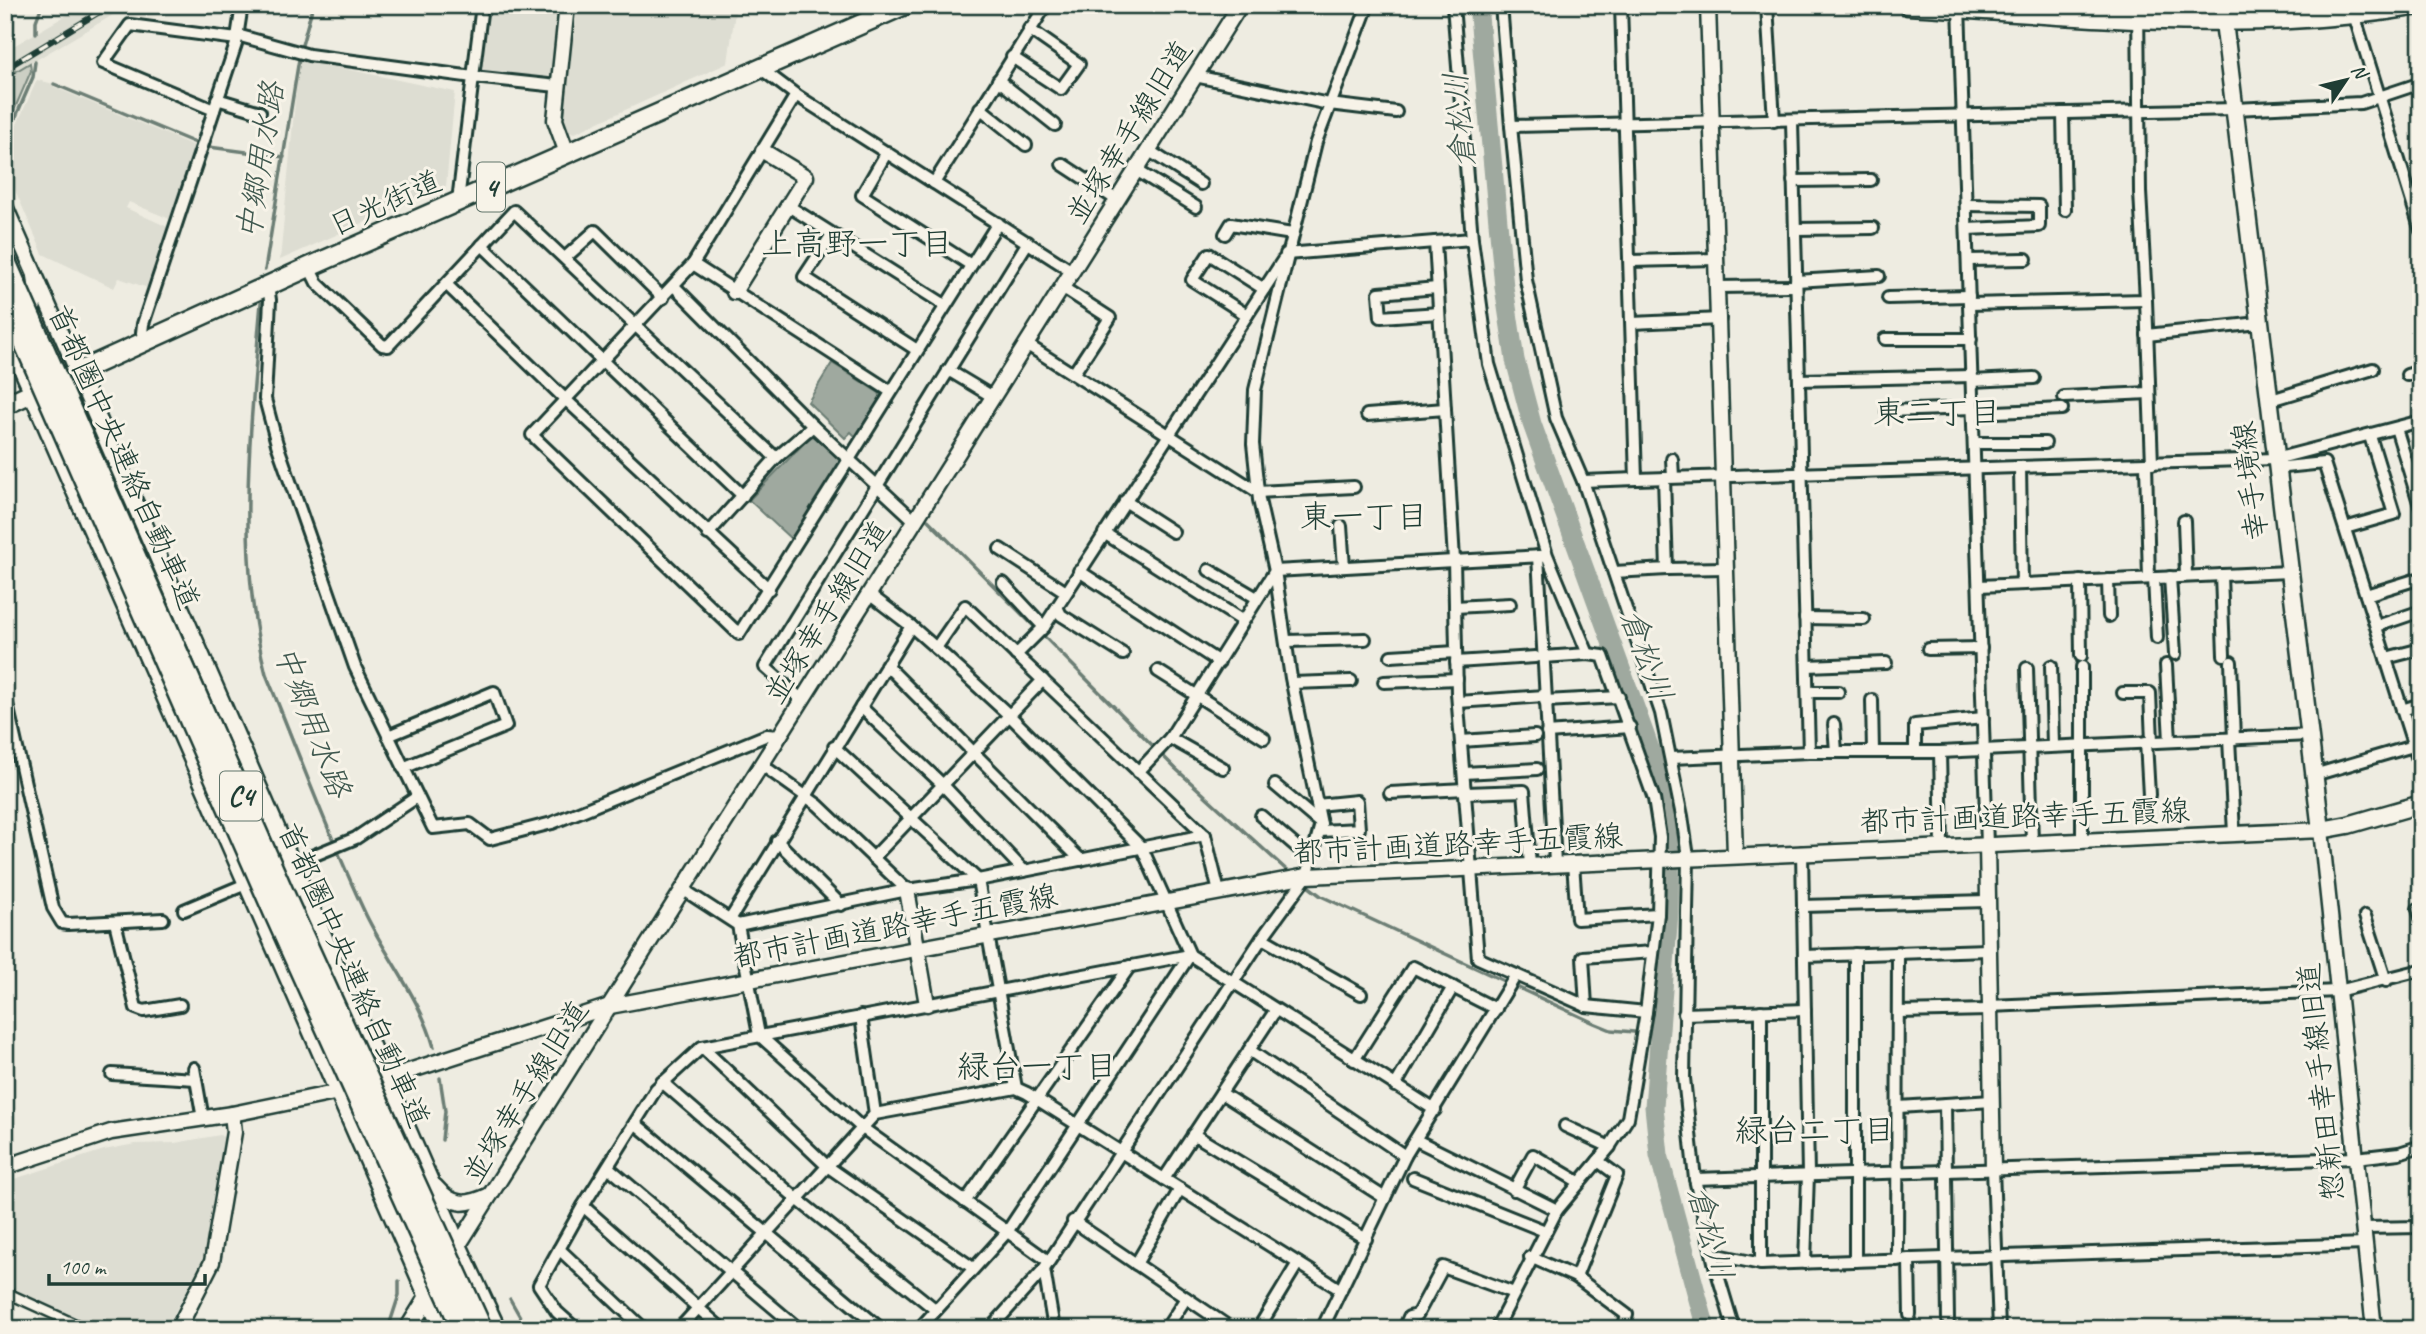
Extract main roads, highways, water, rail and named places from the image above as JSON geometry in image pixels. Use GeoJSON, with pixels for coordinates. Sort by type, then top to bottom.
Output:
{"type":"FeatureCollection","features":[{"type":"Feature","properties":{"kind":"highway","name":"日光街道"},"geometry":{"type":"LineString","coordinates":[[5,405],[309,267],[905,5]]}},
{"type":"Feature","properties":{"kind":"highway"},"geometry":{"type":"LineString","coordinates":[[1908,5],[2223,14],[2420,5]]}},
{"type":"Feature","properties":{"kind":"highway","name":"首都圏中央連絡自動車道"},"geometry":{"type":"LineString","coordinates":[[5,260],[284,892],[482,1329]]}},
{"type":"Feature","properties":{"kind":"highway","name":"首都圏中央連絡自動車道"},"geometry":{"type":"LineString","coordinates":[[5,299],[264,890],[462,1329]]}},
{"type":"Feature","properties":{"kind":"main road","name":"幸手境線"},"geometry":{"type":"LineString","coordinates":[[2223,14],[2321,830],[2421,804]]}},
{"type":"Feature","properties":{"kind":"main road"},"geometry":{"type":"LineString","coordinates":[[81,506],[72,470],[76,443],[56,395],[59,388],[78,373],[458,1246],[497,1329]]}},
{"type":"Feature","properties":{"kind":"main road"},"geometry":{"type":"LineString","coordinates":[[32,393],[442,1329]]}},
{"type":"Feature","properties":{"kind":"main road"},"geometry":{"type":"LineString","coordinates":[[321,931],[335,980],[332,1014],[353,1070],[347,1085],[338,1094]]}},
{"type":"Feature","properties":{"kind":"main road"},"geometry":{"type":"LineString","coordinates":[[408,1329],[458,1246]]}},
{"type":"Feature","properties":{"kind":"main road"},"geometry":{"type":"LineString","coordinates":[[458,1246],[449,1284],[471,1329]]}},
{"type":"Feature","properties":{"kind":"waterway"},"geometry":{"type":"LineString","coordinates":[[36,33],[36,21],[42,5]]}},
{"type":"Feature","properties":{"kind":"waterway","name":"中郷用水路"},"geometry":{"type":"LineString","coordinates":[[302,45],[313,5]]}},
{"type":"Feature","properties":{"kind":"waterway","name":"倉松川"},"geometry":{"type":"LineString","coordinates":[[1478,5],[1504,287],[1515,360],[1532,424],[1657,768],[1670,839],[1669,912],[1654,1107],[1659,1155],[1706,1329]]}},
{"type":"Feature","properties":{"kind":"waterway","name":"中郷用水路"},"geometry":{"type":"LineString","coordinates":[[265,270],[299,59]]}},
{"type":"Feature","properties":{"kind":"waterway"},"geometry":{"type":"LineString","coordinates":[[11,128],[33,77],[35,62]]}},
{"type":"Feature","properties":{"kind":"waterway"},"geometry":{"type":"LineString","coordinates":[[54,84],[198,144]]}},
{"type":"Feature","properties":{"kind":"waterway"},"geometry":{"type":"LineString","coordinates":[[209,147],[284,157]]}},
{"type":"Feature","properties":{"kind":"waterway","name":"中郷用水路"},"geometry":{"type":"LineString","coordinates":[[261,303],[250,442],[248,537],[256,629],[266,674],[352,886],[421,1012],[434,1047]]}},
{"type":"Feature","properties":{"kind":"waterway"},"geometry":{"type":"LineString","coordinates":[[928,520],[1176,769],[1292,875]]}},
{"type":"Feature","properties":{"kind":"waterway"},"geometry":{"type":"LineString","coordinates":[[1304,883],[1321,896],[1594,1023],[1611,1030],[1657,1034]]}},
{"type":"Feature","properties":{"kind":"waterway","name":"中郷用水路"},"geometry":{"type":"LineString","coordinates":[[440,1078],[445,1111],[442,1140]]}},
{"type":"Feature","properties":{"kind":"waterway","name":"中郷用水路"},"geometry":{"type":"LineString","coordinates":[[388,1329],[399,1295],[399,1281]]}},
{"type":"Feature","properties":{"kind":"waterway"},"geometry":{"type":"LineString","coordinates":[[510,1299],[527,1329]]}},
{"type":"Feature","properties":{"kind":"railway"},"geometry":{"type":"LineString","coordinates":[[5,69],[111,5]]}},
{"type":"Feature","properties":{"kind":"district","name":"上高野一丁目"},"geometry":{"type":"Point","coordinates":[857,243]}},
{"type":"Feature","properties":{"kind":"district","name":"東二丁目"},"geometry":{"type":"Point","coordinates":[1937,412]}},
{"type":"Feature","properties":{"kind":"district","name":"東一丁目"},"geometry":{"type":"Point","coordinates":[1364,516]}},
{"type":"Feature","properties":{"kind":"district","name":"緑台一丁目"},"geometry":{"type":"Point","coordinates":[1037,1066]}},
{"type":"Feature","properties":{"kind":"district","name":"緑台二丁目"},"geometry":{"type":"Point","coordinates":[1815,1130]}}]}
